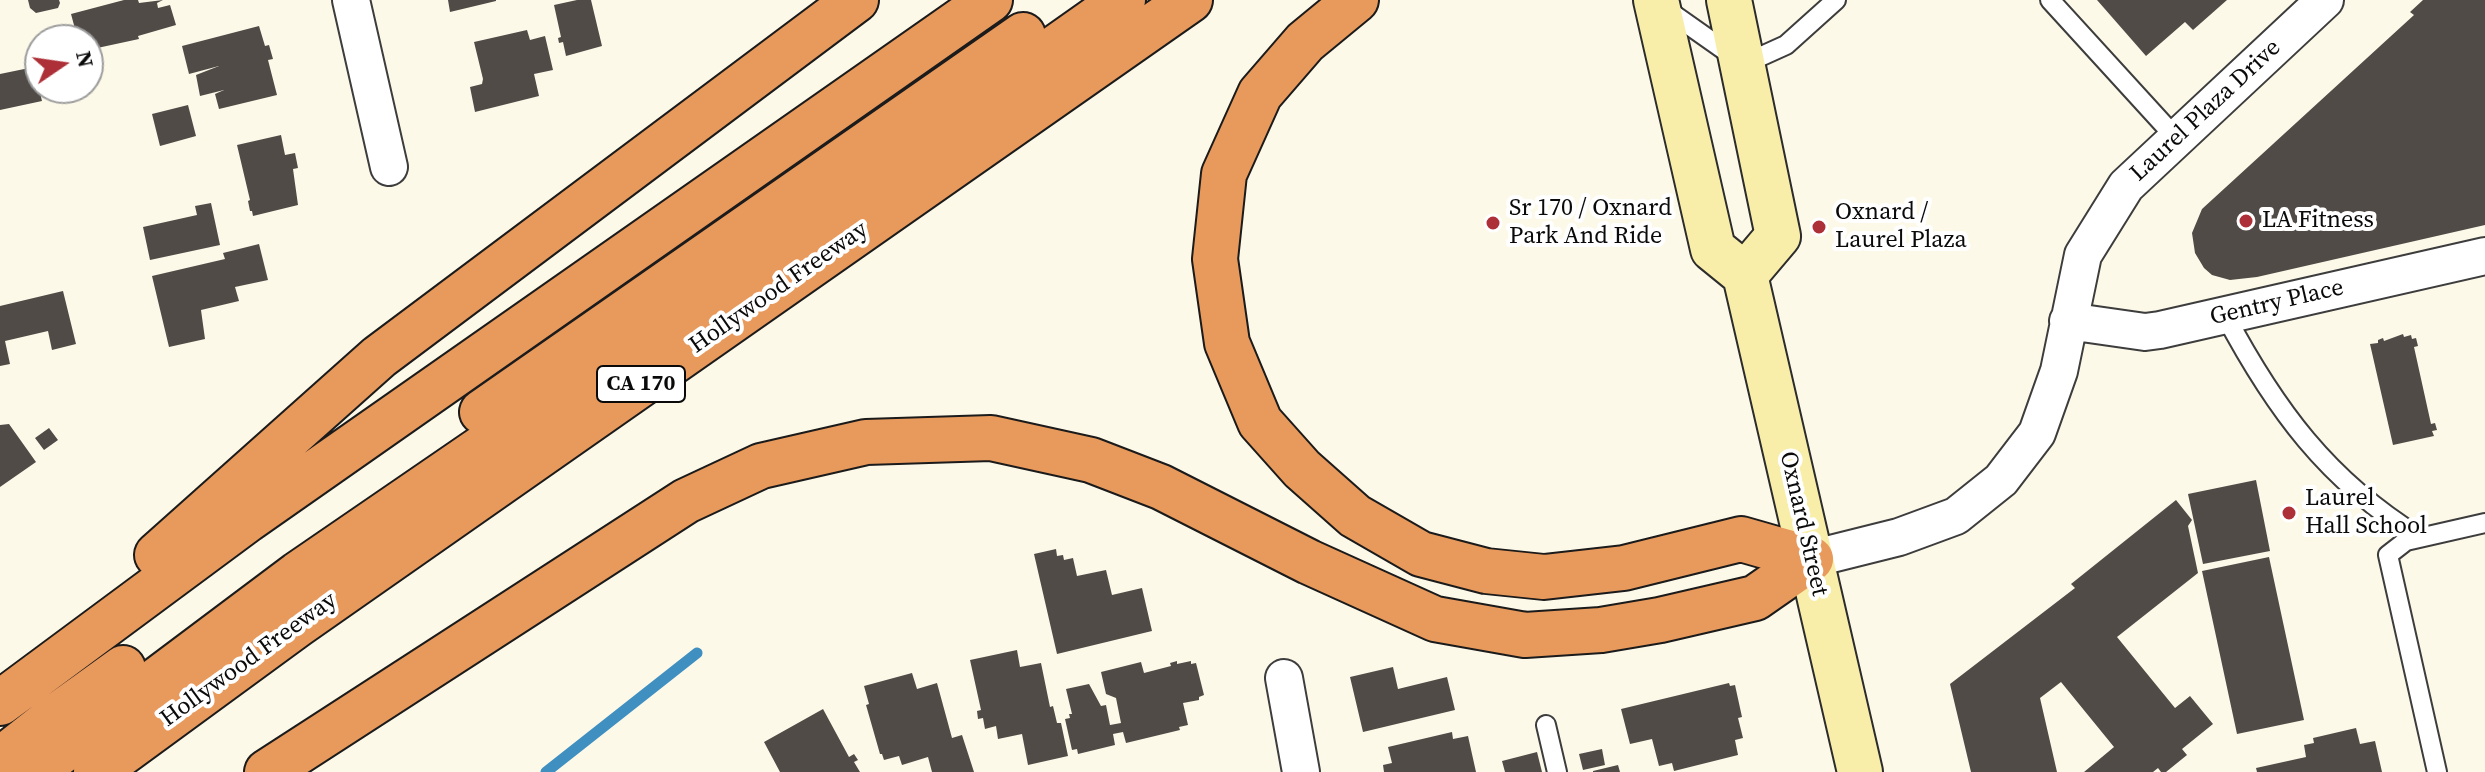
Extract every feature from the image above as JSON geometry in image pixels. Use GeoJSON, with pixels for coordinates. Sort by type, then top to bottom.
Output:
{"type":"FeatureCollection","features":[{"type":"Feature","properties":{"kind":"highway"},"geometry":{"type":"LineString","coordinates":[[0,695],[379,357],[856,0]]}},
{"type":"Feature","properties":{"kind":"highway"},"geometry":{"type":"LineString","coordinates":[[0,703],[247,520],[990,0]]}},
{"type":"Feature","properties":{"kind":"highway"},"geometry":{"type":"LineString","coordinates":[[0,760],[52,719],[491,406],[913,109],[1074,0]]}},
{"type":"Feature","properties":{"kind":"highway"},"geometry":{"type":"LineString","coordinates":[[34,772],[298,574],[689,306],[1123,0]]}},
{"type":"Feature","properties":{"kind":"highway","name":"Hollywood Freeway"},"geometry":{"type":"LineString","coordinates":[[96,772],[297,625],[1190,0]]}},
{"type":"Feature","properties":{"kind":"highway"},"geometry":{"type":"LineString","coordinates":[[1356,0],[1305,42],[1260,94],[1224,174],[1215,259],[1227,343],[1260,422],[1302,469],[1355,516],[1421,554],[1486,571],[1544,577],[1624,568],[1741,539],[1811,559]]}},
{"type":"Feature","properties":{"kind":"highway"},"geometry":{"type":"LineString","coordinates":[[267,772],[686,501],[761,466],[866,442],[991,438],[1091,460],[1161,487],[1309,562],[1435,619],[1525,635],[1601,630],[1646,623],[1755,598],[1811,559]]}},
{"type":"Feature","properties":{"kind":"main road"},"geometry":{"type":"LineString","coordinates":[[1657,2],[1713,249],[1745,275],[1778,236],[1729,0]]}},
{"type":"Feature","properties":{"kind":"main road","name":"Oxnard Street"},"geometry":{"type":"LineString","coordinates":[[1745,275],[1860,772]]}},
{"type":"Feature","properties":{"kind":"street"},"geometry":{"type":"LineString","coordinates":[[351,0],[389,167]]}},
{"type":"Feature","properties":{"kind":"street","name":"Laurel Plaza Drive"},"geometry":{"type":"LineString","coordinates":[[1811,559],[1899,537],[1956,516],[2001,480],[2037,433],[2059,371],[2083,255],[2126,186],[2325,0]]}},
{"type":"Feature","properties":{"kind":"street","name":"Gentry Place"},"geometry":{"type":"LineString","coordinates":[[2068,321],[2145,332],[2485,256]]}},
{"type":"Feature","properties":{"kind":"street"},"geometry":{"type":"LineString","coordinates":[[1284,678],[1301,772]]}},
{"type":"Feature","properties":{"kind":"lane"},"geometry":{"type":"LineString","coordinates":[[1657,2],[1744,64],[1786,45],[1836,0]]}},
{"type":"Feature","properties":{"kind":"lane"},"geometry":{"type":"LineString","coordinates":[[2050,0],[2176,138]]}},
{"type":"Feature","properties":{"kind":"lane"},"geometry":{"type":"LineString","coordinates":[[2225,315],[2251,364],[2300,435],[2346,482],[2393,521],[2419,537]]}},
{"type":"Feature","properties":{"kind":"lane"},"geometry":{"type":"LineString","coordinates":[[2437,772],[2388,555],[2406,541],[2485,523]]}},
{"type":"Feature","properties":{"kind":"lane"},"geometry":{"type":"LineString","coordinates":[[1546,725],[1557,772]]}},
{"type":"Feature","properties":{"kind":"building"},"geometry":{"type":"Polygon","coordinates":[[[28,0],[59,0],[60,3],[58,8],[36,13],[30,8],[28,0]]]}},
{"type":"Feature","properties":{"kind":"building"},"geometry":{"type":"Polygon","coordinates":[[[124,0],[138,0],[139,3],[163,0],[157,3],[158,8],[170,5],[176,25],[138,36],[139,39],[104,47],[104,24],[74,24],[71,14],[124,0]]]}},
{"type":"Feature","properties":{"kind":"building"},"geometry":{"type":"Polygon","coordinates":[[[448,0],[496,0],[496,1],[450,12],[448,0]]]}},
{"type":"Feature","properties":{"kind":"building"},"geometry":{"type":"Polygon","coordinates":[[[591,0],[602,46],[566,56],[563,42],[559,43],[558,38],[561,37],[554,5],[591,0]]]}},
{"type":"Feature","properties":{"kind":"building"},"geometry":{"type":"Polygon","coordinates":[[[2097,0],[2227,0],[2193,30],[2185,22],[2146,56],[2097,0]]]}},
{"type":"Feature","properties":{"kind":"building"},"geometry":{"type":"Polygon","coordinates":[[[2423,0],[2485,0],[2485,225],[2257,277],[2230,280],[2212,275],[2195,253],[2192,233],[2202,209],[2414,15],[2410,12],[2423,0]]]}},
{"type":"Feature","properties":{"kind":"building"},"geometry":{"type":"Polygon","coordinates":[[[259,26],[273,59],[268,60],[277,95],[219,109],[215,94],[224,90],[200,96],[196,75],[219,66],[189,74],[182,46],[259,26]]]}},
{"type":"Feature","properties":{"kind":"building"},"geometry":{"type":"Polygon","coordinates":[[[527,30],[530,40],[545,36],[553,70],[534,74],[539,96],[475,112],[470,87],[482,84],[483,79],[474,42],[527,30]]]}},
{"type":"Feature","properties":{"kind":"building"},"geometry":{"type":"Polygon","coordinates":[[[24,69],[24,104],[28,104],[0,110],[0,74],[24,69]]]}},
{"type":"Feature","properties":{"kind":"building"},"geometry":{"type":"Polygon","coordinates":[[[188,105],[196,136],[160,146],[152,114],[188,105]]]}},
{"type":"Feature","properties":{"kind":"building"},"geometry":{"type":"Polygon","coordinates":[[[281,135],[285,155],[295,153],[298,168],[293,169],[298,205],[253,216],[237,145],[281,135]]]}},
{"type":"Feature","properties":{"kind":"building"},"geometry":{"type":"Polygon","coordinates":[[[211,203],[220,245],[150,260],[143,227],[197,215],[195,206],[211,203]]]}},
{"type":"Feature","properties":{"kind":"building"},"geometry":{"type":"Polygon","coordinates":[[[259,244],[268,280],[235,287],[239,301],[201,310],[205,339],[169,347],[152,276],[225,259],[223,253],[259,244]]]}},
{"type":"Feature","properties":{"kind":"building"},"geometry":{"type":"Polygon","coordinates":[[[63,291],[76,344],[52,350],[48,331],[5,341],[10,364],[0,366],[0,306],[63,291]]]}},
{"type":"Feature","properties":{"kind":"building"},"geometry":{"type":"Polygon","coordinates":[[[2403,334],[2404,337],[2411,335],[2412,339],[2416,338],[2418,346],[2414,347],[2431,424],[2435,423],[2437,430],[2432,431],[2434,436],[2393,445],[2370,344],[2403,334]]]}},
{"type":"Feature","properties":{"kind":"building"},"geometry":{"type":"Polygon","coordinates":[[[9,424],[36,462],[0,487],[0,425],[9,424]]]}},
{"type":"Feature","properties":{"kind":"building"},"geometry":{"type":"Polygon","coordinates":[[[49,428],[58,440],[44,450],[35,438],[49,428]]]}},
{"type":"Feature","properties":{"kind":"building"},"geometry":{"type":"Polygon","coordinates":[[[2256,480],[2270,551],[2203,564],[2188,494],[2256,480]]]}},
{"type":"Feature","properties":{"kind":"building"},"geometry":{"type":"Polygon","coordinates":[[[2176,500],[2192,520],[2188,526],[2198,573],[2117,637],[2175,708],[2190,696],[2213,724],[2182,749],[2187,755],[2166,772],[2158,768],[2153,772],[2084,772],[2114,747],[2061,682],[2040,698],[2057,772],[1971,772],[1950,684],[2075,588],[2071,584],[2176,500]]]}},
{"type":"Feature","properties":{"kind":"building"},"geometry":{"type":"Polygon","coordinates":[[[1056,549],[1057,556],[1063,555],[1064,560],[1073,558],[1077,576],[1106,570],[1112,595],[1142,588],[1152,631],[1057,654],[1034,554],[1056,549]]]}},
{"type":"Feature","properties":{"kind":"building"},"geometry":{"type":"Polygon","coordinates":[[[2269,557],[2304,720],[2237,734],[2202,571],[2269,557]]]}},
{"type":"Feature","properties":{"kind":"building"},"geometry":{"type":"Polygon","coordinates":[[[1017,650],[1020,667],[1041,663],[1050,707],[1053,706],[1057,723],[1061,723],[1068,756],[1028,765],[1022,734],[998,739],[996,726],[985,729],[983,718],[978,719],[977,711],[981,710],[970,660],[1017,650]]]}},
{"type":"Feature","properties":{"kind":"building"},"geometry":{"type":"Polygon","coordinates":[[[1177,661],[1177,664],[1196,663],[1204,695],[1199,700],[1183,703],[1188,725],[1179,727],[1180,730],[1126,743],[1123,732],[1113,734],[1115,745],[1078,754],[1077,749],[1072,750],[1065,719],[1072,714],[1066,689],[1089,684],[1101,706],[1106,705],[1110,725],[1121,723],[1116,698],[1106,694],[1101,672],[1141,662],[1144,673],[1171,666],[1170,663],[1177,661]]]}},
{"type":"Feature","properties":{"kind":"building"},"geometry":{"type":"Polygon","coordinates":[[[1393,667],[1398,689],[1447,677],[1455,710],[1363,732],[1350,677],[1393,667]]]}},
{"type":"Feature","properties":{"kind":"building"},"geometry":{"type":"Polygon","coordinates":[[[912,673],[917,689],[937,683],[952,738],[962,735],[974,772],[932,772],[928,757],[902,765],[899,756],[884,760],[880,754],[866,705],[869,704],[864,686],[912,673]]]}},
{"type":"Feature","properties":{"kind":"building"},"geometry":{"type":"Polygon","coordinates":[[[1729,683],[1730,686],[1735,685],[1742,717],[1738,718],[1743,738],[1735,740],[1738,755],[1674,771],[1672,763],[1659,766],[1652,739],[1630,744],[1621,709],[1729,683]]]}},
{"type":"Feature","properties":{"kind":"building"},"geometry":{"type":"Polygon","coordinates":[[[823,709],[849,757],[854,754],[858,760],[854,762],[860,772],[780,772],[764,742],[823,709]]]}},
{"type":"Feature","properties":{"kind":"building"},"geometry":{"type":"Polygon","coordinates":[[[2356,728],[2360,744],[2375,741],[2382,772],[2257,772],[2256,768],[2306,757],[2304,745],[2314,743],[2313,738],[2356,728]]]}},
{"type":"Feature","properties":{"kind":"building"},"geometry":{"type":"Polygon","coordinates":[[[1452,732],[1453,739],[1468,736],[1476,772],[1384,772],[1383,765],[1392,763],[1388,747],[1452,732]]]}},
{"type":"Feature","properties":{"kind":"building"},"geometry":{"type":"Polygon","coordinates":[[[1602,749],[1605,765],[1583,770],[1579,754],[1602,749]]]}},
{"type":"Feature","properties":{"kind":"building"},"geometry":{"type":"Polygon","coordinates":[[[1537,752],[1542,772],[1505,772],[1502,761],[1537,752]]]}},
{"type":"Feature","properties":{"kind":"building"},"geometry":{"type":"Polygon","coordinates":[[[1618,765],[1620,772],[1593,772],[1593,771],[1618,765]]]}},
{"type":"Feature","properties":{"kind":"waterway"},"geometry":{"type":"LineString","coordinates":[[546,772],[697,653]]}},
{"type":"Feature","properties":{"kind":"place","name":"LA Fitness"},"geometry":{"type":"Point","coordinates":[2246,221]}},
{"type":"Feature","properties":{"kind":"place","name":"Sr 170 / Oxnard Park And Ride"},"geometry":{"type":"Point","coordinates":[1493,223]}},
{"type":"Feature","properties":{"kind":"place","name":"Oxnard / Laurel Plaza"},"geometry":{"type":"Point","coordinates":[1819,227]}},
{"type":"Feature","properties":{"kind":"place","name":"Laurel Hall School"},"geometry":{"type":"Point","coordinates":[2289,513]}}]}
